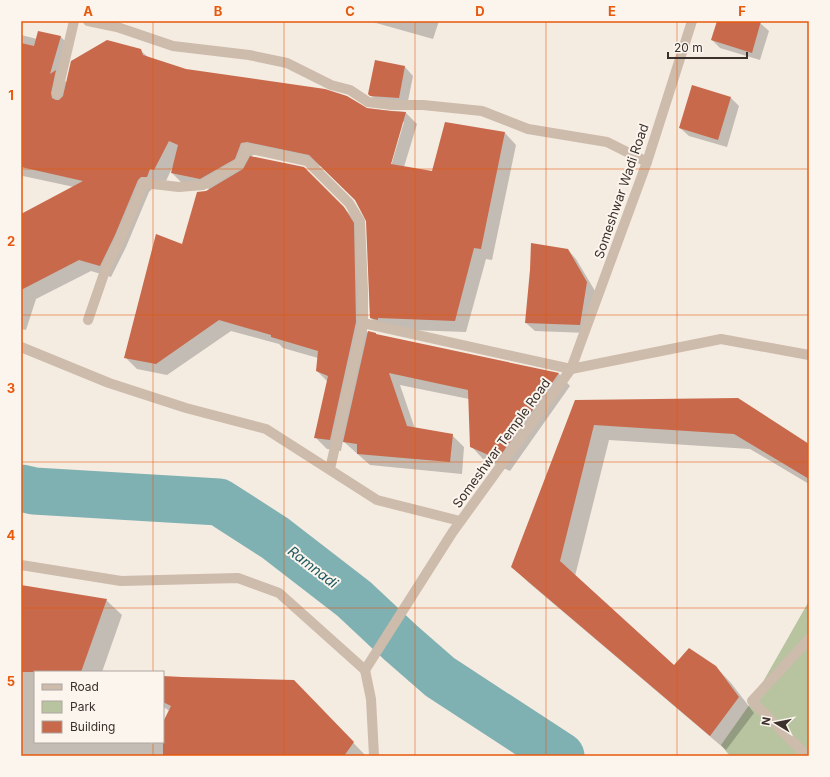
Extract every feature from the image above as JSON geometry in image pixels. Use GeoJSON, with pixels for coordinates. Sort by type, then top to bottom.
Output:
{"type":"FeatureCollection","features":[{"type":"Feature","properties":{"kind":"street"},"geometry":{"type":"LineString","coordinates":[[57,94],[74,21]]}},
{"type":"Feature","properties":{"kind":"street"},"geometry":{"type":"LineString","coordinates":[[88,21],[117,27],[173,46],[250,55],[287,64],[331,85],[350,90],[368,102],[392,105],[423,105],[482,111],[528,129],[607,142],[647,162]]}},
{"type":"Feature","properties":{"kind":"street","name":"Someshwar Wadi Road"},"geometry":{"type":"LineString","coordinates":[[572,369],[647,162],[692,21]]}},
{"type":"Feature","properties":{"kind":"street"},"geometry":{"type":"LineString","coordinates":[[88,320],[106,268],[121,238],[144,183],[179,187],[203,185],[240,163],[246,148],[307,161],[349,203],[360,221],[363,323],[330,469]]}},
{"type":"Feature","properties":{"kind":"street"},"geometry":{"type":"LineString","coordinates":[[363,323],[572,369],[720,339],[809,355]]}},
{"type":"Feature","properties":{"kind":"street"},"geometry":{"type":"LineString","coordinates":[[21,347],[109,383],[186,408],[266,429],[377,500],[460,521]]}},
{"type":"Feature","properties":{"kind":"street","name":"Someshwar Temple Road"},"geometry":{"type":"LineString","coordinates":[[364,670],[460,521],[572,369]]}},
{"type":"Feature","properties":{"kind":"street"},"geometry":{"type":"LineString","coordinates":[[21,565],[121,581],[238,578],[279,592],[364,670],[371,699],[374,756]]}},
{"type":"Feature","properties":{"kind":"street"},"geometry":{"type":"LineString","coordinates":[[807,756],[752,701],[809,639]]}},
{"type":"Feature","properties":{"kind":"green space"},"geometry":{"type":"Polygon","coordinates":[[[809,601],[809,756],[730,756],[721,745],[752,701],[809,601]]]}},
{"type":"Feature","properties":{"kind":"building"},"geometry":{"type":"Polygon","coordinates":[[[717,21],[761,21],[752,53],[711,40],[717,21]]]}},
{"type":"Feature","properties":{"kind":"building"},"geometry":{"type":"Polygon","coordinates":[[[38,31],[61,36],[50,74],[56,70],[51,93],[52,98],[56,100],[59,100],[63,96],[71,61],[107,40],[141,49],[143,55],[186,69],[325,89],[347,96],[367,108],[406,112],[391,164],[432,171],[445,122],[505,132],[481,249],[474,248],[455,321],[378,318],[378,320],[370,318],[366,221],[355,200],[309,155],[247,142],[241,143],[235,159],[200,179],[171,173],[178,145],[169,141],[154,170],[150,169],[147,177],[141,177],[138,180],[100,266],[79,260],[21,290],[21,214],[83,181],[21,167],[21,43],[34,46],[38,31]]]}},
{"type":"Feature","properties":{"kind":"building"},"geometry":{"type":"Polygon","coordinates":[[[375,60],[405,66],[399,98],[370,96],[368,94],[375,60]]]}},
{"type":"Feature","properties":{"kind":"building"},"geometry":{"type":"Polygon","coordinates":[[[692,85],[731,97],[718,140],[679,128],[692,85]]]}},
{"type":"Feature","properties":{"kind":"building"},"geometry":{"type":"Polygon","coordinates":[[[250,156],[304,167],[344,207],[354,223],[356,322],[330,440],[314,438],[328,376],[316,371],[318,351],[271,337],[271,335],[219,320],[156,364],[124,358],[156,234],[182,244],[197,192],[206,191],[243,169],[250,156]]]}},
{"type":"Feature","properties":{"kind":"building"},"geometry":{"type":"Polygon","coordinates":[[[531,243],[568,249],[587,282],[580,325],[525,323],[531,243]]]}},
{"type":"Feature","properties":{"kind":"building"},"geometry":{"type":"Polygon","coordinates":[[[368,331],[376,334],[559,373],[498,459],[470,447],[468,390],[389,373],[407,426],[453,434],[450,462],[357,454],[357,444],[343,442],[368,331]]]}},
{"type":"Feature","properties":{"kind":"building"},"geometry":{"type":"Polygon","coordinates":[[[738,398],[809,444],[809,479],[734,434],[594,425],[560,561],[674,665],[689,648],[716,666],[739,697],[710,736],[511,567],[575,400],[738,398]]]}},
{"type":"Feature","properties":{"kind":"building"},"geometry":{"type":"Polygon","coordinates":[[[21,585],[107,599],[81,671],[21,672],[21,585]]]}},
{"type":"Feature","properties":{"kind":"building"},"geometry":{"type":"Polygon","coordinates":[[[164,676],[294,680],[354,742],[344,756],[163,756],[164,720],[171,706],[164,702],[164,676]]]}},
{"type":"Feature","properties":{"kind":"waterway","name":"Ramnadi"},"geometry":{"type":"LineString","coordinates":[[21,488],[34,491],[219,502],[275,538],[354,599],[440,677],[561,756]]}}]}
